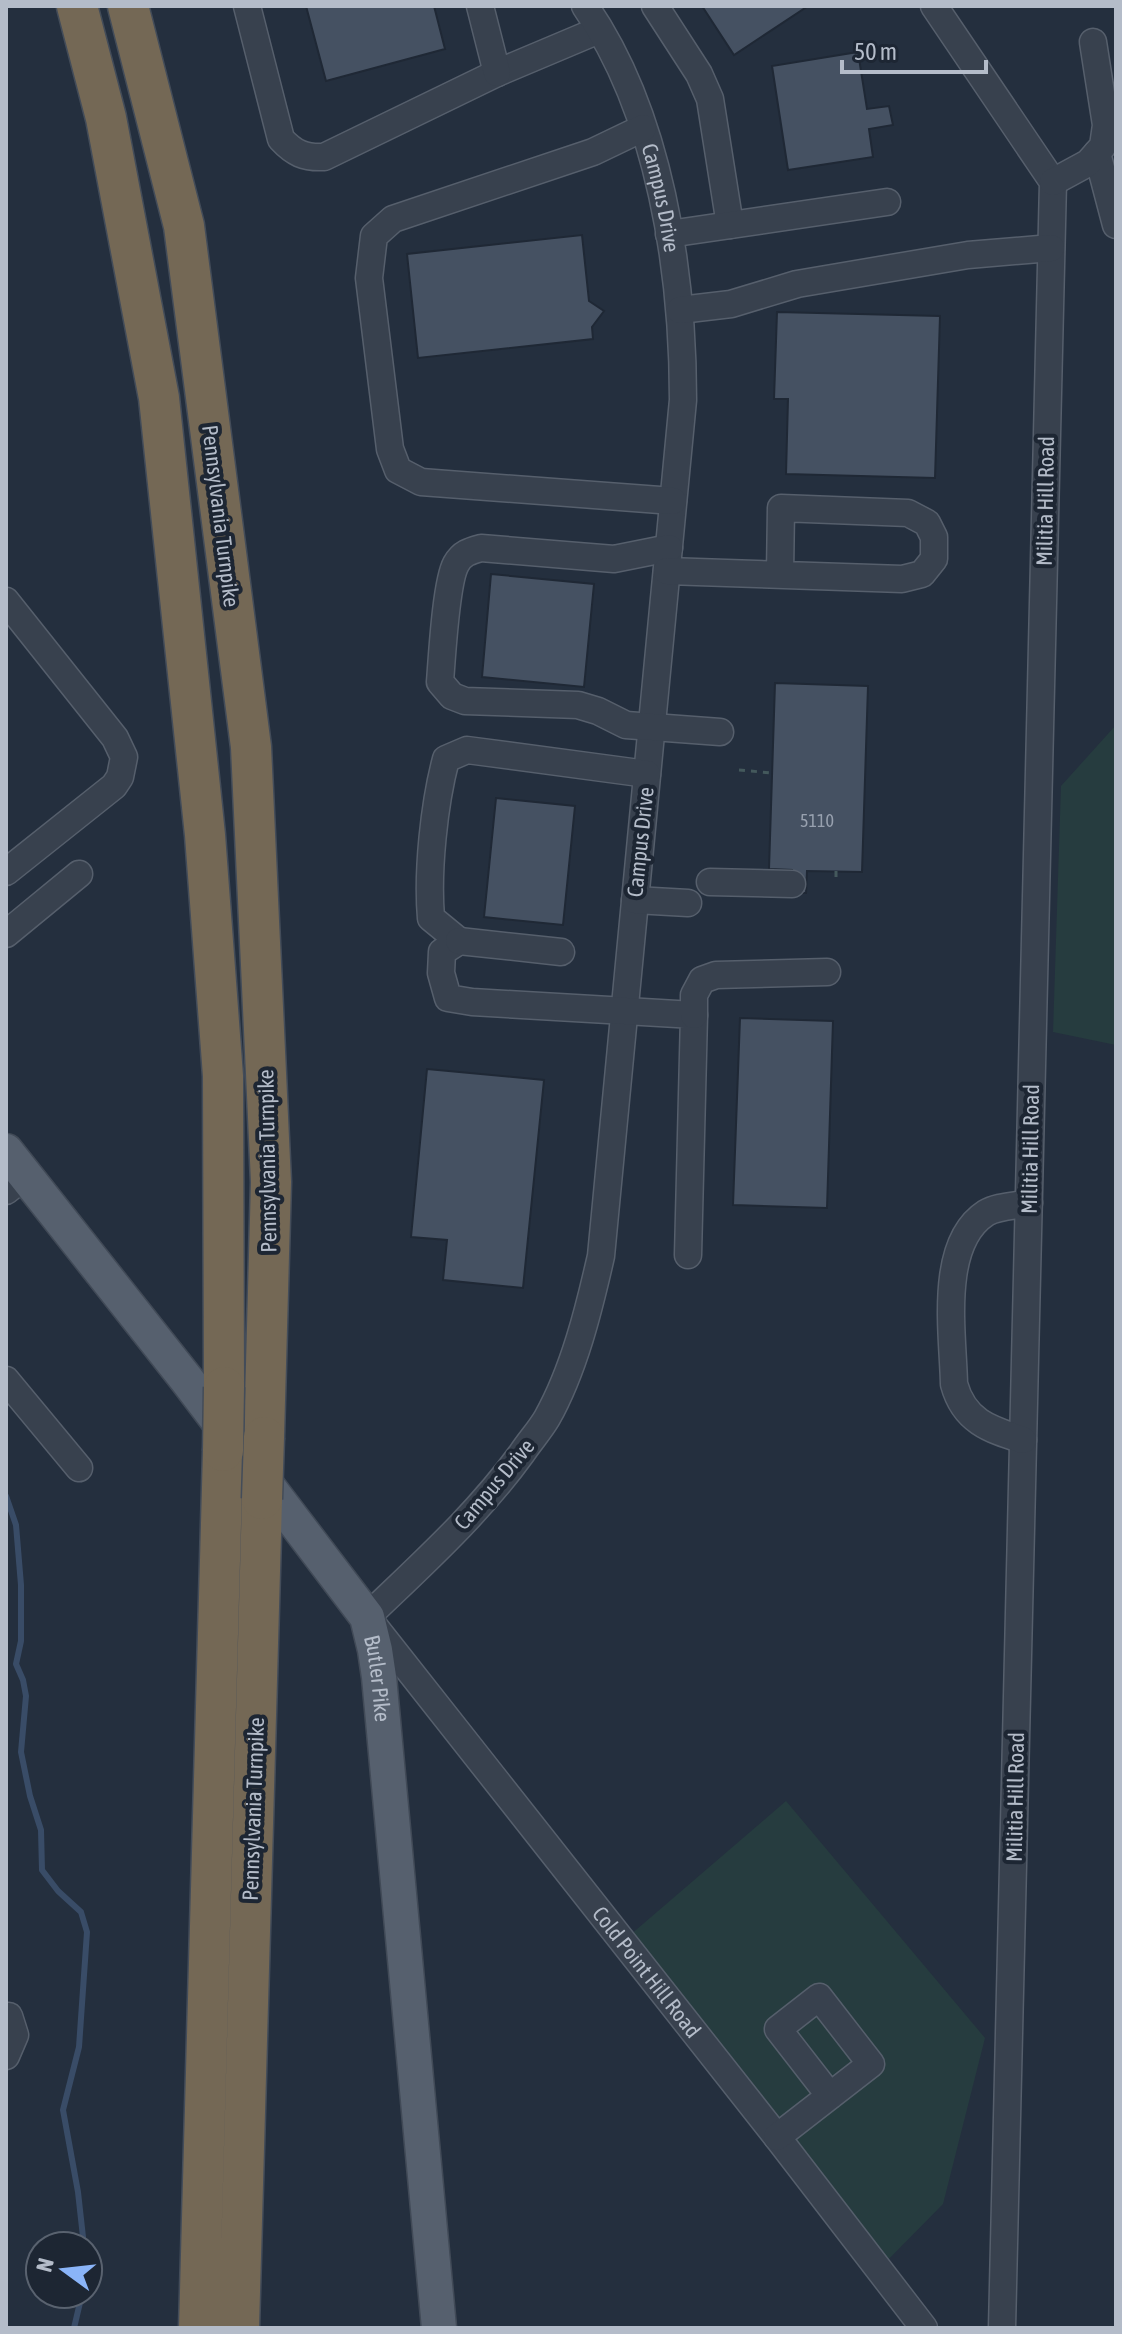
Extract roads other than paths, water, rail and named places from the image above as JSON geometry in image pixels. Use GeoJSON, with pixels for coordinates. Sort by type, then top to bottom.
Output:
{"type":"FeatureCollection","features":[{"type":"Feature","properties":{"kind":"highway","name":"Pennsylvania Turnpike"},"geometry":{"type":"LineString","coordinates":[[77,6],[106,118],[159,398],[204,820],[223,1076],[223,1451],[199,2328]]}},
{"type":"Feature","properties":{"kind":"highway","name":"Pennsylvania Turnpike"},"geometry":{"type":"LineString","coordinates":[[128,6],[184,226],[251,747],[271,1182],[239,2328]]}},
{"type":"Feature","properties":{"kind":"main road","name":"Butler Pike"},"geometry":{"type":"LineString","coordinates":[[13,1172],[196,1392],[367,1617],[379,1677],[439,2328]]}},
{"type":"Feature","properties":{"kind":"street"},"geometry":{"type":"LineString","coordinates":[[247,6],[281,139],[293,151],[308,158],[324,157],[497,73],[591,13]]}},
{"type":"Feature","properties":{"kind":"street"},"geometry":{"type":"LineString","coordinates":[[480,6],[497,73]]}},
{"type":"Feature","properties":{"kind":"street"},"geometry":{"type":"LineString","coordinates":[[655,6],[699,74],[710,99],[730,225]]}},
{"type":"Feature","properties":{"kind":"street"},"geometry":{"type":"LineString","coordinates":[[934,6],[1053,182],[1088,163],[1103,146],[1106,125],[1093,42]]}},
{"type":"Feature","properties":{"kind":"street","name":"Campus Drive"},"geometry":{"type":"LineString","coordinates":[[367,1617],[499,1485],[547,1418],[575,1354],[601,1256],[683,400],[683,353],[680,310],[657,172],[630,93],[591,13]]}},
{"type":"Feature","properties":{"kind":"street"},"geometry":{"type":"LineString","coordinates":[[643,128],[593,152],[393,219],[374,236],[369,278],[390,449],[398,470],[421,482],[673,501]]}},
{"type":"Feature","properties":{"kind":"street"},"geometry":{"type":"LineString","coordinates":[[1097,153],[1116,225]]}},
{"type":"Feature","properties":{"kind":"street","name":"Militia Hill Road"},"geometry":{"type":"LineString","coordinates":[[1002,2328],[1053,182]]}},
{"type":"Feature","properties":{"kind":"street"},"geometry":{"type":"LineString","coordinates":[[669,234],[887,202]]}},
{"type":"Feature","properties":{"kind":"street"},"geometry":{"type":"LineString","coordinates":[[680,310],[731,304],[797,284],[952,258],[1051,248]]}},
{"type":"Feature","properties":{"kind":"street"},"geometry":{"type":"LineString","coordinates":[[720,732],[626,725],[578,705],[465,701],[452,696],[440,682],[450,585],[455,565],[465,553],[481,548],[614,559],[668,559],[780,574],[902,579],[922,574],[934,559],[934,537],[927,523],[908,513],[781,508],[780,574]]}},
{"type":"Feature","properties":{"kind":"street"},"geometry":{"type":"LineString","coordinates":[[6,601],[115,738],[124,757],[120,777],[114,786],[6,872]]}},
{"type":"Feature","properties":{"kind":"street"},"geometry":{"type":"LineString","coordinates":[[561,952],[459,941],[431,918],[428,889],[446,759],[467,750],[647,774]]}},
{"type":"Feature","properties":{"kind":"street"},"geometry":{"type":"LineString","coordinates":[[6,934],[79,874]]}},
{"type":"Feature","properties":{"kind":"street"},"geometry":{"type":"LineString","coordinates":[[710,882],[792,884]]}},
{"type":"Feature","properties":{"kind":"street"},"geometry":{"type":"LineString","coordinates":[[635,900],[688,903]]}},
{"type":"Feature","properties":{"kind":"street"},"geometry":{"type":"LineString","coordinates":[[459,941],[442,952],[441,973],[448,998],[694,1015]]}},
{"type":"Feature","properties":{"kind":"street"},"geometry":{"type":"LineString","coordinates":[[688,1255],[694,995],[702,980],[716,975],[827,972]]}},
{"type":"Feature","properties":{"kind":"street"},"geometry":{"type":"LineString","coordinates":[[1023,1440],[979,1422],[958,1398],[954,1384],[952,1282],[959,1248],[976,1221],[990,1211],[1029,1203]]}},
{"type":"Feature","properties":{"kind":"street"},"geometry":{"type":"LineString","coordinates":[[6,1380],[79,1468]]}},
{"type":"Feature","properties":{"kind":"street","name":"Cold Point Hill Road"},"geometry":{"type":"LineString","coordinates":[[367,1617],[924,2328]]}},
{"type":"Feature","properties":{"kind":"street"},"geometry":{"type":"LineString","coordinates":[[6,2016],[9,2016],[15,2035],[6,2056]]}},
{"type":"Feature","properties":{"kind":"street"},"geometry":{"type":"LineString","coordinates":[[777,2137],[830,2096]]}},
{"type":"Feature","properties":{"kind":"waterway"},"geometry":{"type":"LineString","coordinates":[[6,1496],[16,1525],[21,1585],[21,1641],[16,1664],[26,1696],[21,1752],[41,1830],[42,1870],[58,1891],[81,1912],[87,1932],[79,2047],[63,2110],[82,2230]]}},
{"type":"Feature","properties":{"kind":"waterway"},"geometry":{"type":"LineString","coordinates":[[74,2328],[78,2310]]}}]}
